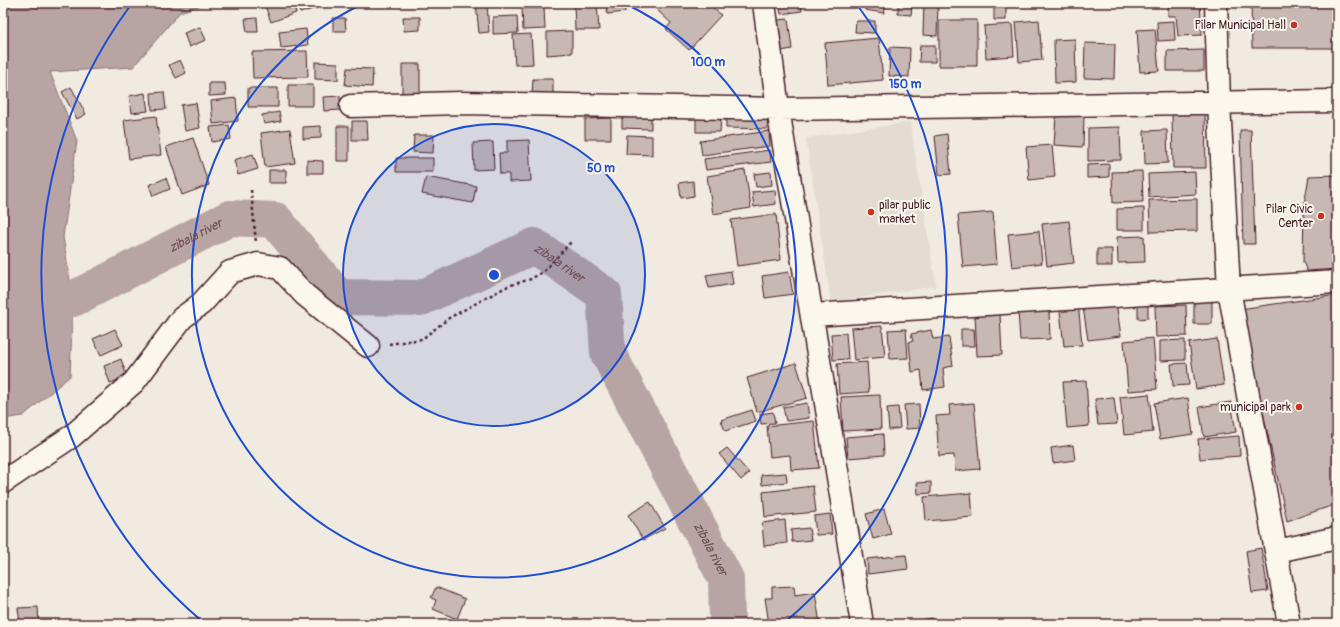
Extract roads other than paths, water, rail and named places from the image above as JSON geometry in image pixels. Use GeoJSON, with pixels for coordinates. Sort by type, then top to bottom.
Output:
{"type":"FeatureCollection","features":[{"type":"Feature","properties":{"kind":"street"},"geometry":{"type":"LineString","coordinates":[[764,3],[778,109],[862,624]]}},
{"type":"Feature","properties":{"kind":"street"},"geometry":{"type":"LineString","coordinates":[[1216,3],[1219,103],[1229,288],[1289,624]]}},
{"type":"Feature","properties":{"kind":"street"},"geometry":{"type":"LineString","coordinates":[[351,106],[460,103],[778,109],[1337,101]]}},
{"type":"Feature","properties":{"kind":"street"},"geometry":{"type":"LineString","coordinates":[[3,482],[72,436],[134,382],[182,318],[201,304],[230,272],[258,264],[280,268],[305,294],[368,346]]}},
{"type":"Feature","properties":{"kind":"street"},"geometry":{"type":"LineString","coordinates":[[812,315],[1337,282]]}},
{"type":"Feature","properties":{"kind":"street"},"geometry":{"type":"LineString","coordinates":[[1277,551],[1337,538]]}},
{"type":"Feature","properties":{"kind":"waterway","name":"zibala river"},"geometry":{"type":"LineString","coordinates":[[73,299],[230,218],[275,220],[338,297],[421,298],[534,246],[604,294],[608,353],[726,579],[727,624]]}},
{"type":"Feature","properties":{"kind":"place","name":"Pilar Municipal Hall"},"geometry":{"type":"Point","coordinates":[1294,25]}},
{"type":"Feature","properties":{"kind":"place","name":"pilar public market"},"geometry":{"type":"Point","coordinates":[871,212]}},
{"type":"Feature","properties":{"kind":"place","name":"Pilar Civic Center"},"geometry":{"type":"Point","coordinates":[1321,216]}},
{"type":"Feature","properties":{"kind":"place","name":"municipal park"},"geometry":{"type":"Point","coordinates":[1299,407]}}]}
